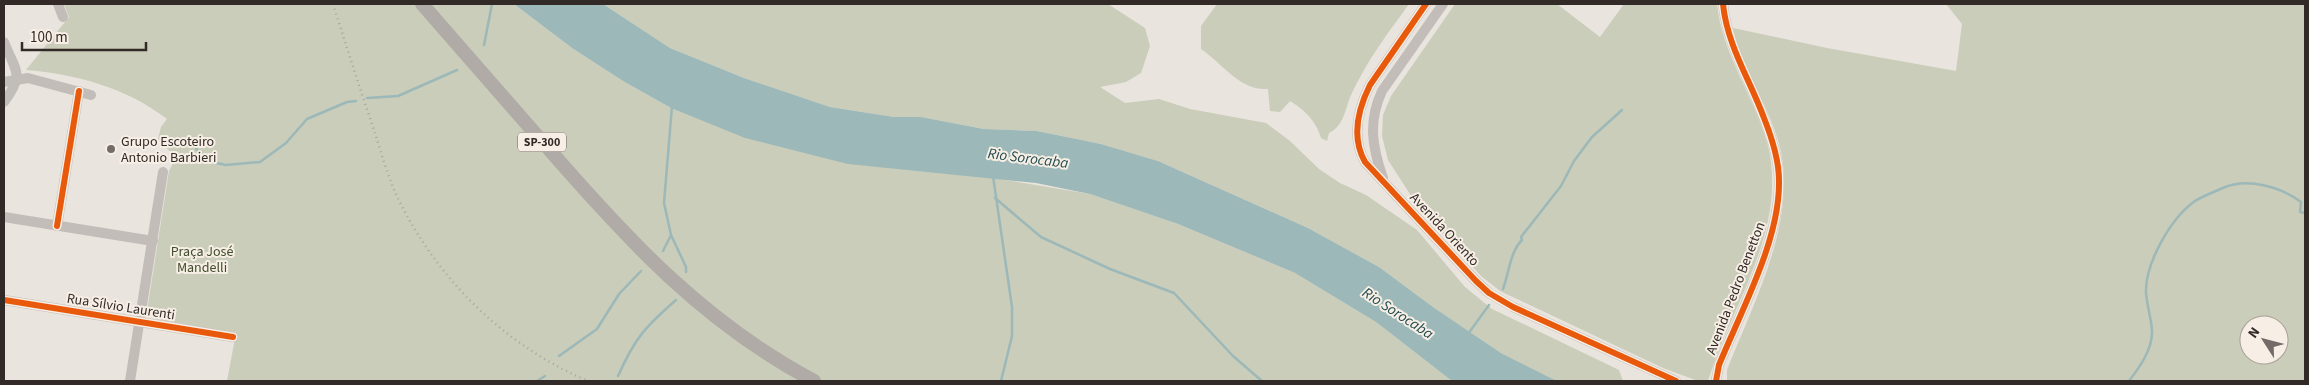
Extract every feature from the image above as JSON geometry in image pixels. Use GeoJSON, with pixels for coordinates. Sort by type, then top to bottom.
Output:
{"type":"FeatureCollection","features":[{"type":"Feature","properties":{"kind":"main road","name":"SP-300"},"geometry":{"type":"LineString","coordinates":[[422,4],[601,209],[650,260],[724,324],[765,352],[814,381]]}},
{"type":"Feature","properties":{"kind":"street"},"geometry":{"type":"LineString","coordinates":[[58,4],[63,17]]}},
{"type":"Feature","properties":{"kind":"street","name":"Avenida Oriento"},"geometry":{"type":"LineString","coordinates":[[1426,4],[1370,86],[1359,112],[1357,127],[1360,154],[1365,162],[1476,281],[1496,297],[1676,381]]}},
{"type":"Feature","properties":{"kind":"street","name":"Avenida Oriento"},"geometry":{"type":"LineString","coordinates":[[1384,182],[1372,136],[1373,114],[1376,103],[1382,91],[1443,4]]}},
{"type":"Feature","properties":{"kind":"street","name":"Avenida Pedro Benetton"},"geometry":{"type":"LineString","coordinates":[[1716,381],[1719,365],[1771,237],[1780,180],[1773,142],[1729,34],[1723,4]]}},
{"type":"Feature","properties":{"kind":"street"},"geometry":{"type":"LineString","coordinates":[[4,42],[18,78],[16,86],[4,102]]}},
{"type":"Feature","properties":{"kind":"street"},"geometry":{"type":"LineString","coordinates":[[4,82],[18,78],[28,78],[91,95]]}},
{"type":"Feature","properties":{"kind":"street"},"geometry":{"type":"LineString","coordinates":[[56,226],[79,91]]}},
{"type":"Feature","properties":{"kind":"street"},"geometry":{"type":"LineString","coordinates":[[130,381],[164,172]]}},
{"type":"Feature","properties":{"kind":"street"},"geometry":{"type":"LineString","coordinates":[[4,217],[153,241]]}},
{"type":"Feature","properties":{"kind":"street","name":"Rua Sílvio Laurenti"},"geometry":{"type":"LineString","coordinates":[[4,300],[234,337]]}},
{"type":"Feature","properties":{"kind":"green space","name":"Praça José Mandelli"},"geometry":{"type":"Polygon","coordinates":[[[64,4],[514,4],[572,48],[623,81],[671,108],[745,137],[1090,194],[1178,224],[1295,273],[1376,322],[1452,381],[227,381],[236,333],[155,319],[147,311],[169,171],[173,163],[180,162],[158,139],[161,127],[167,119],[135,99],[100,84],[64,75],[26,70],[69,17],[64,4]]]}},
{"type":"Feature","properties":{"kind":"green space"},"geometry":{"type":"Polygon","coordinates":[[[603,4],[1108,4],[1145,28],[1150,46],[1141,73],[1126,82],[1100,87],[1125,103],[1159,99],[1190,109],[1266,123],[1290,141],[1319,169],[1340,183],[1366,195],[1417,230],[1465,287],[1492,309],[1619,370],[1623,381],[1557,381],[1501,353],[1433,307],[1379,267],[1308,228],[1158,161],[1101,144],[1037,131],[984,129],[921,117],[894,117],[830,107],[744,78],[670,48],[603,4]]]}},
{"type":"Feature","properties":{"kind":"green space"},"geometry":{"type":"Polygon","coordinates":[[[1217,4],[1409,4],[1363,71],[1351,95],[1341,122],[1329,133],[1327,141],[1321,138],[1309,116],[1295,104],[1290,101],[1280,112],[1270,111],[1268,89],[1249,86],[1240,81],[1201,49],[1201,26],[1217,4]]]}},
{"type":"Feature","properties":{"kind":"green space"},"geometry":{"type":"Polygon","coordinates":[[[1455,4],[1557,4],[1600,37],[1624,4],[1717,4],[1725,41],[1755,110],[1768,146],[1772,177],[1770,207],[1764,237],[1708,381],[1698,381],[1663,368],[1500,291],[1481,276],[1417,205],[1388,160],[1382,136],[1383,115],[1391,96],[1455,4]]]}},
{"type":"Feature","properties":{"kind":"green space"},"geometry":{"type":"Polygon","coordinates":[[[1946,4],[2305,4],[2305,381],[1727,381],[1727,370],[1761,287],[1771,257],[1779,228],[1784,198],[1784,169],[1778,140],[1768,112],[1742,57],[1733,28],[1827,48],[1956,71],[1962,24],[1946,4]]]}},
{"type":"Feature","properties":{"kind":"water","name":"Rio Sorocaba"},"geometry":{"type":"Polygon","coordinates":[[[514,4],[603,4],[670,48],[744,78],[830,107],[894,117],[921,117],[984,129],[1037,131],[1101,144],[1158,161],[1308,228],[1379,267],[1433,307],[1501,353],[1557,381],[1452,381],[1376,322],[1295,273],[1178,224],[1090,194],[1036,183],[848,164],[745,138],[671,108],[623,81],[572,48],[514,4]]]}},
{"type":"Feature","properties":{"kind":"waterway"},"geometry":{"type":"LineString","coordinates":[[484,45],[492,4]]}},
{"type":"Feature","properties":{"kind":"waterway"},"geometry":{"type":"LineString","coordinates":[[367,98],[398,96],[457,70]]}},
{"type":"Feature","properties":{"kind":"waterway"},"geometry":{"type":"LineString","coordinates":[[193,142],[197,150],[212,162],[226,165],[260,162],[286,143],[307,119],[347,102],[356,101]]}},
{"type":"Feature","properties":{"kind":"waterway"},"geometry":{"type":"LineString","coordinates":[[672,106],[664,203],[671,235],[686,267],[686,272]]}},
{"type":"Feature","properties":{"kind":"waterway"},"geometry":{"type":"LineString","coordinates":[[1503,289],[1512,257],[1522,240],[1521,237],[1561,186],[1574,161],[1592,137],[1622,110]]}},
{"type":"Feature","properties":{"kind":"waterway"},"geometry":{"type":"LineString","coordinates":[[993,176],[1012,307],[1012,336],[1001,381]]}},
{"type":"Feature","properties":{"kind":"waterway"},"geometry":{"type":"LineString","coordinates":[[2129,381],[2145,358],[2152,337],[2146,293],[2150,268],[2161,242],[2177,218],[2186,209],[2198,199],[2223,188],[2242,183],[2263,185],[2284,192],[2301,202],[2300,212],[2305,213]]}},
{"type":"Feature","properties":{"kind":"waterway"},"geometry":{"type":"LineString","coordinates":[[995,198],[1041,237],[1110,269],[1174,293],[1233,356],[1262,381]]}},
{"type":"Feature","properties":{"kind":"waterway"},"geometry":{"type":"LineString","coordinates":[[663,251],[671,235]]}},
{"type":"Feature","properties":{"kind":"waterway"},"geometry":{"type":"LineString","coordinates":[[559,356],[597,329],[619,294],[641,271]]}},
{"type":"Feature","properties":{"kind":"waterway"},"geometry":{"type":"LineString","coordinates":[[618,376],[642,334],[676,300]]}},
{"type":"Feature","properties":{"kind":"waterway"},"geometry":{"type":"LineString","coordinates":[[1468,334],[1489,305]]}},
{"type":"Feature","properties":{"kind":"waterway"},"geometry":{"type":"LineString","coordinates":[[537,381],[545,376]]}},
{"type":"Feature","properties":{"kind":"railway"},"geometry":{"type":"LineString","coordinates":[[333,4],[391,181],[400,202],[421,239],[460,290],[506,333],[559,367],[588,381]]}},
{"type":"Feature","properties":{"kind":"cycle path"},"geometry":{"type":"LineString","coordinates":[[1426,4],[1370,85],[1362,104],[1357,133],[1358,143],[1365,162],[1489,293],[1513,307],[1676,381]]}},
{"type":"Feature","properties":{"kind":"cycle path"},"geometry":{"type":"LineString","coordinates":[[1716,381],[1719,365],[1758,275],[1766,251],[1778,204],[1779,181],[1778,165],[1772,141],[1734,48],[1725,19],[1723,4]]}},
{"type":"Feature","properties":{"kind":"cycle path"},"geometry":{"type":"LineString","coordinates":[[57,226],[79,91]]}},
{"type":"Feature","properties":{"kind":"cycle path"},"geometry":{"type":"LineString","coordinates":[[4,300],[233,337]]}},
{"type":"Feature","properties":{"kind":"place","name":"Grupo Escoteiro Antonio Barbieri"},"geometry":{"type":"Point","coordinates":[111,149]}}]}
